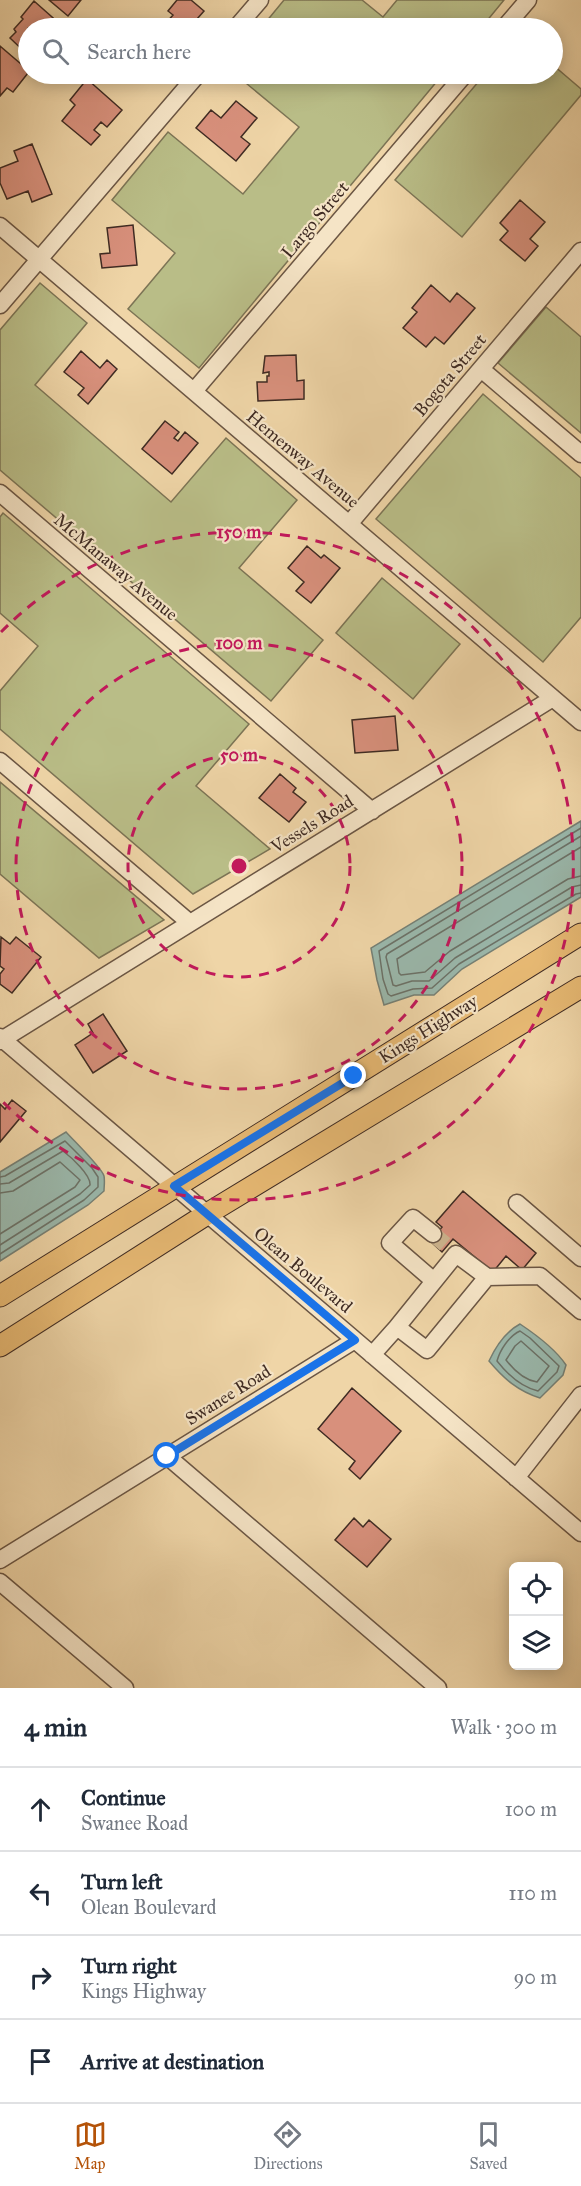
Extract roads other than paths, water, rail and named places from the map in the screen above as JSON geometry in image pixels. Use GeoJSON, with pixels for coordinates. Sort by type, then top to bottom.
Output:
{"type":"FeatureCollection","features":[{"type":"Feature","properties":{"kind":"main road","name":"Kings Highway"},"geometry":{"type":"LineString","coordinates":[[0,1296],[581,934]]}},
{"type":"Feature","properties":{"kind":"main road"},"geometry":{"type":"LineString","coordinates":[[0,1346],[207,1214],[581,987]]}},
{"type":"Feature","properties":{"kind":"street"},"geometry":{"type":"LineString","coordinates":[[245,18],[260,0]]}},
{"type":"Feature","properties":{"kind":"street"},"geometry":{"type":"LineString","coordinates":[[513,18],[528,0]]}},
{"type":"Feature","properties":{"kind":"street"},"geometry":{"type":"LineString","coordinates":[[0,305],[189,84]]}},
{"type":"Feature","properties":{"kind":"street","name":"Largo Street"},"geometry":{"type":"LineString","coordinates":[[194,392],[456,84]]}},
{"type":"Feature","properties":{"kind":"street","name":"Hemenway Avenue"},"geometry":{"type":"LineString","coordinates":[[0,226],[581,722]]}},
{"type":"Feature","properties":{"kind":"street","name":"Bogota Street"},"geometry":{"type":"LineString","coordinates":[[349,524],[581,252]]}},
{"type":"Feature","properties":{"kind":"street"},"geometry":{"type":"LineString","coordinates":[[481,369],[581,454]]}},
{"type":"Feature","properties":{"kind":"street","name":"McManaway Avenue"},"geometry":{"type":"LineString","coordinates":[[0,493],[372,811]]}},
{"type":"Feature","properties":{"kind":"street","name":"Vessels Road"},"geometry":{"type":"LineString","coordinates":[[1,1039],[553,698]]}},
{"type":"Feature","properties":{"kind":"street"},"geometry":{"type":"LineString","coordinates":[[0,761],[190,923]]}},
{"type":"Feature","properties":{"kind":"street","name":"Olean Boulevard"},"geometry":{"type":"LineString","coordinates":[[1,1039],[581,1533]]}},
{"type":"Feature","properties":{"kind":"street"},"geometry":{"type":"LineString","coordinates":[[517,1203],[581,1258]]}},
{"type":"Feature","properties":{"kind":"street"},"geometry":{"type":"LineString","coordinates":[[433,1234],[413,1218],[390,1243],[434,1281]]}},
{"type":"Feature","properties":{"kind":"street"},"geometry":{"type":"LineString","coordinates":[[372,1355],[434,1281],[452,1250],[487,1277],[540,1276],[581,1311]]}},
{"type":"Feature","properties":{"kind":"street"},"geometry":{"type":"LineString","coordinates":[[397,1327],[427,1350],[487,1277]]}},
{"type":"Feature","properties":{"kind":"street","name":"Swanee Road"},"geometry":{"type":"LineString","coordinates":[[0,1560],[355,1340]]}},
{"type":"Feature","properties":{"kind":"street"},"geometry":{"type":"LineString","coordinates":[[516,1478],[581,1395]]}},
{"type":"Feature","properties":{"kind":"street"},"geometry":{"type":"LineString","coordinates":[[167,1456],[438,1688]]}},
{"type":"Feature","properties":{"kind":"street"},"geometry":{"type":"LineString","coordinates":[[0,1581],[125,1688]]}},
{"type":"Feature","properties":{"kind":"water"},"geometry":{"type":"Polygon","coordinates":[[[581,821],[581,897],[462,969],[434,995],[414,995],[384,1005],[371,948],[581,821]]]}},
{"type":"Feature","properties":{"kind":"water"},"geometry":{"type":"Polygon","coordinates":[[[66,1132],[102,1172],[104,1191],[88,1205],[0,1261],[0,1172],[66,1132]]]}},
{"type":"Feature","properties":{"kind":"water"},"geometry":{"type":"Polygon","coordinates":[[[520,1324],[539,1337],[566,1365],[563,1375],[540,1398],[512,1384],[489,1361],[502,1340],[520,1324]]]}},
{"type":"Feature","properties":{"kind":"tunnel"},"geometry":{"type":"LineString","coordinates":[[433,1234],[447,1246]]}}]}
